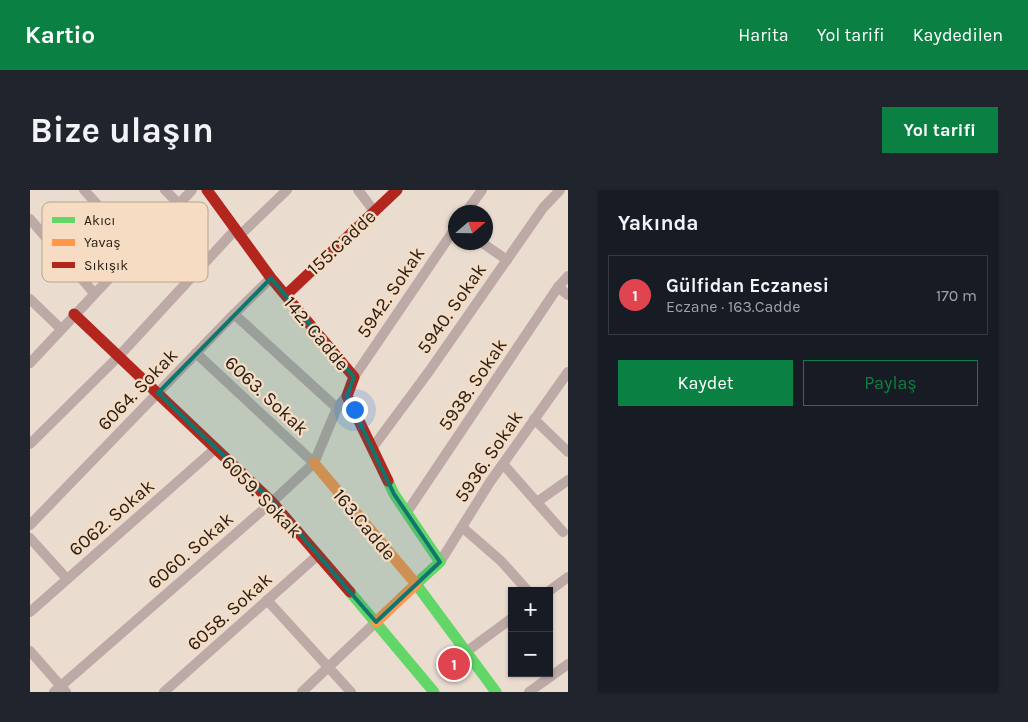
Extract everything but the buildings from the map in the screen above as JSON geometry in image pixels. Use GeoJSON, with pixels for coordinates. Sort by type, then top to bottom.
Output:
{"type":"FeatureCollection","features":[{"type":"Feature","properties":{"kind":"street"},"geometry":{"type":"LineString","coordinates":[[84,190],[95,202]]}},
{"type":"Feature","properties":{"kind":"street"},"geometry":{"type":"LineString","coordinates":[[165,190],[177,202]]}},
{"type":"Feature","properties":{"kind":"street"},"geometry":{"type":"LineString","coordinates":[[181,202],[192,190]]}},
{"type":"Feature","properties":{"kind":"street","name":"142. Cadde"},"geometry":{"type":"LineString","coordinates":[[206,190],[271,278],[354,377],[347,396],[394,494],[440,562]]}},
{"type":"Feature","properties":{"kind":"street"},"geometry":{"type":"LineString","coordinates":[[208,263],[237,233],[287,190]]}},
{"type":"Feature","properties":{"kind":"street"},"geometry":{"type":"LineString","coordinates":[[358,190],[374,211]]}},
{"type":"Feature","properties":{"kind":"street","name":"155.Cadde"},"geometry":{"type":"LineString","coordinates":[[286,295],[397,190]]}},
{"type":"Feature","properties":{"kind":"street"},"geometry":{"type":"LineString","coordinates":[[471,205],[482,190]]}},
{"type":"Feature","properties":{"kind":"street","name":"5940. Sokak"},"geometry":{"type":"LineString","coordinates":[[373,448],[543,208],[560,190]]}},
{"type":"Feature","properties":{"kind":"street"},"geometry":{"type":"LineString","coordinates":[[30,219],[42,233]]}},
{"type":"Feature","properties":{"kind":"street","name":"5942. Sokak"},"geometry":{"type":"LineString","coordinates":[[354,377],[448,239]]}},
{"type":"Feature","properties":{"kind":"street"},"geometry":{"type":"LineString","coordinates":[[493,250],[507,260]]}},
{"type":"Feature","properties":{"kind":"street","name":"5938. Sokak"},"geometry":{"type":"LineString","coordinates":[[407,512],[558,287],[568,276]]}},
{"type":"Feature","properties":{"kind":"street","name":"6064. Sokak"},"geometry":{"type":"LineString","coordinates":[[30,525],[271,278]]}},
{"type":"Feature","properties":{"kind":"street"},"geometry":{"type":"LineString","coordinates":[[84,282],[94,293]]}},
{"type":"Feature","properties":{"kind":"street"},"geometry":{"type":"LineString","coordinates":[[30,362],[105,282]]}},
{"type":"Feature","properties":{"kind":"street"},"geometry":{"type":"LineString","coordinates":[[30,444],[190,282]]}},
{"type":"Feature","properties":{"kind":"street"},"geometry":{"type":"LineString","coordinates":[[558,287],[568,295]]}},
{"type":"Feature","properties":{"kind":"street"},"geometry":{"type":"LineString","coordinates":[[30,299],[61,329]]}},
{"type":"Feature","properties":{"kind":"street","name":"6059. Sokak"},"geometry":{"type":"LineString","coordinates":[[74,314],[272,502],[434,692]]}},
{"type":"Feature","properties":{"kind":"street"},"geometry":{"type":"LineString","coordinates":[[234,314],[337,408]]}},
{"type":"Feature","properties":{"kind":"street","name":"6063. Sokak"},"geometry":{"type":"LineString","coordinates":[[196,353],[314,463]]}},
{"type":"Feature","properties":{"kind":"street","name":"5936. Sokak"},"geometry":{"type":"LineString","coordinates":[[440,562],[503,464],[568,372]]}},
{"type":"Feature","properties":{"kind":"street","name":"6060. Sokak"},"geometry":{"type":"LineString","coordinates":[[60,690],[314,463],[337,408],[347,396]]}},
{"type":"Feature","properties":{"kind":"street"},"geometry":{"type":"LineString","coordinates":[[534,419],[568,452]]}},
{"type":"Feature","properties":{"kind":"street","name":"6062. Sokak"},"geometry":{"type":"LineString","coordinates":[[30,612],[216,448]]}},
{"type":"Feature","properties":{"kind":"street","name":"163.Cadde"},"geometry":{"type":"LineString","coordinates":[[314,463],[416,584],[496,692]]}},
{"type":"Feature","properties":{"kind":"street"},"geometry":{"type":"LineString","coordinates":[[503,464],[563,532]]}},
{"type":"Feature","properties":{"kind":"street"},"geometry":{"type":"LineString","coordinates":[[537,502],[568,480]]}},
{"type":"Feature","properties":{"kind":"street"},"geometry":{"type":"LineString","coordinates":[[462,527],[502,561],[525,587]]}},
{"type":"Feature","properties":{"kind":"street"},"geometry":{"type":"LineString","coordinates":[[30,538],[67,580]]}},
{"type":"Feature","properties":{"kind":"street","name":"6058. Sokak"},"geometry":{"type":"LineString","coordinates":[[164,692],[318,555]]}},
{"type":"Feature","properties":{"kind":"street"},"geometry":{"type":"LineString","coordinates":[[302,692],[440,562]]}},
{"type":"Feature","properties":{"kind":"street"},"geometry":{"type":"LineString","coordinates":[[553,588],[568,577]]}},
{"type":"Feature","properties":{"kind":"street"},"geometry":{"type":"LineString","coordinates":[[267,600],[351,692]]}},
{"type":"Feature","properties":{"kind":"street"},"geometry":{"type":"LineString","coordinates":[[466,652],[508,621]]}},
{"type":"Feature","properties":{"kind":"street"},"geometry":{"type":"LineString","coordinates":[[30,651],[60,690]]}},
{"type":"Feature","properties":{"kind":"street"},"geometry":{"type":"LineString","coordinates":[[529,692],[568,664]]}},
{"type":"Feature","properties":{"kind":"highlighted area"},"geometry":{"type":"Polygon","coordinates":[[[271,278],[354,377],[347,396],[394,494],[440,562],[376,622],[272,502],[158,393],[271,278]]]}},
{"type":"Feature","properties":{"kind":"traffic: fast"},"geometry":{"type":"LineString","coordinates":[[388,481],[394,494],[440,562],[416,584],[496,692]]}},
{"type":"Feature","properties":{"kind":"traffic: fast"},"geometry":{"type":"LineString","coordinates":[[350,592],[434,692]]}},
{"type":"Feature","properties":{"kind":"traffic: slow"},"geometry":{"type":"LineString","coordinates":[[314,463],[416,584],[376,622]]}},
{"type":"Feature","properties":{"kind":"traffic: jam"},"geometry":{"type":"LineString","coordinates":[[207,190],[271,278],[354,377],[347,396],[388,481]]}},
{"type":"Feature","properties":{"kind":"traffic: jam"},"geometry":{"type":"LineString","coordinates":[[286,295],[397,190]]}},
{"type":"Feature","properties":{"kind":"traffic: jam"},"geometry":{"type":"LineString","coordinates":[[74,314],[272,502],[350,592]]}},
{"type":"Feature","properties":{"kind":"place","name":"Gülfidan Eczanesi"},"geometry":{"type":"Point","coordinates":[454,664]}}]}
